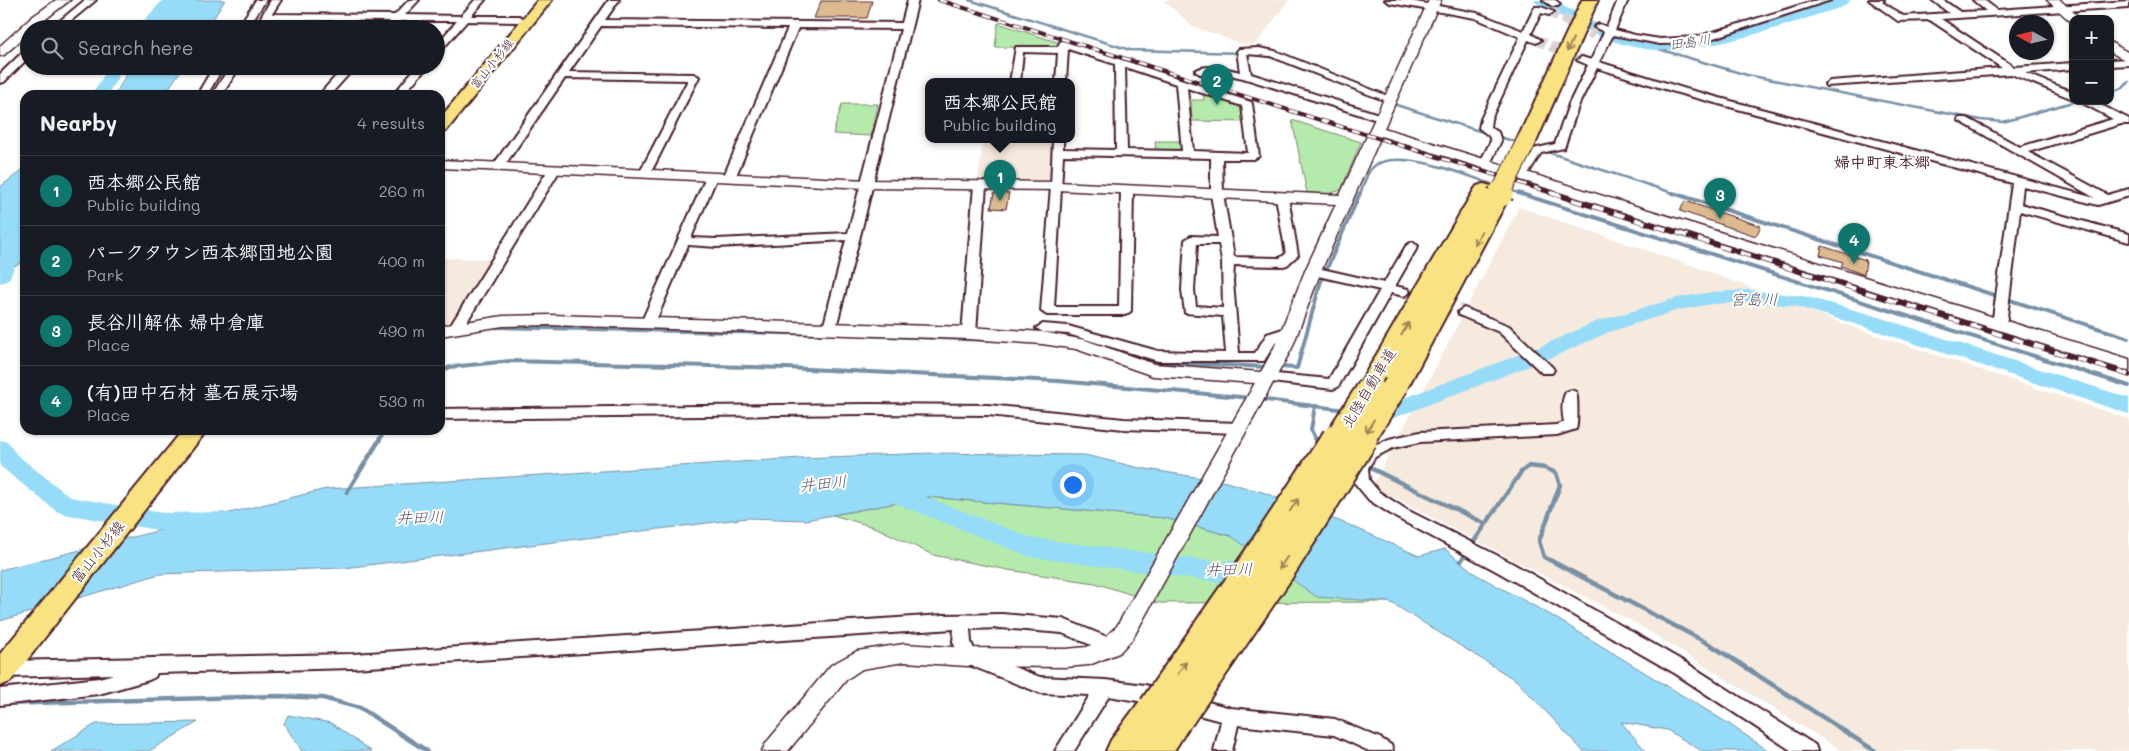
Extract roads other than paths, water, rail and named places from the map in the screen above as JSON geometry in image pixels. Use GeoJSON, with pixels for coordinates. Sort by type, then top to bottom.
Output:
{"type":"FeatureCollection","features":[{"type":"Feature","properties":{"kind":"highway","name":"北陸自動車道"},"geometry":{"type":"LineString","coordinates":[[1519,138],[1575,0]]}},
{"type":"Feature","properties":{"kind":"highway","name":"北陸自動車道"},"geometry":{"type":"LineString","coordinates":[[1123,751],[1167,712],[1284,562],[1383,385],[1472,249],[1492,192],[1590,0]]}},
{"type":"Feature","properties":{"kind":"highway","name":"北陸自動車道"},"geometry":{"type":"LineString","coordinates":[[1155,751],[1167,712]]}},
{"type":"Feature","properties":{"kind":"main road","name":"富山小杉線"},"geometry":{"type":"LineString","coordinates":[[445,109],[535,0]]}},
{"type":"Feature","properties":{"kind":"main road","name":"富山小杉線"},"geometry":{"type":"LineString","coordinates":[[445,122],[545,0]]}},
{"type":"Feature","properties":{"kind":"main road","name":"富山小杉線"},"geometry":{"type":"LineString","coordinates":[[4,664],[178,435]]}},
{"type":"Feature","properties":{"kind":"main road","name":"富山小杉線"},"geometry":{"type":"LineString","coordinates":[[4,664],[192,435]]}},
{"type":"Feature","properties":{"kind":"street"},"geometry":{"type":"LineString","coordinates":[[36,20],[64,0]]}},
{"type":"Feature","properties":{"kind":"street"},"geometry":{"type":"LineString","coordinates":[[66,20],[91,0]]}},
{"type":"Feature","properties":{"kind":"street"},"geometry":{"type":"LineString","coordinates":[[248,20],[261,0]]}},
{"type":"Feature","properties":{"kind":"street"},"geometry":{"type":"LineString","coordinates":[[264,20],[276,0]]}},
{"type":"Feature","properties":{"kind":"street"},"geometry":{"type":"LineString","coordinates":[[397,18],[414,0]]}},
{"type":"Feature","properties":{"kind":"street"},"geometry":{"type":"LineString","coordinates":[[445,41],[480,0]]}},
{"type":"Feature","properties":{"kind":"street"},"geometry":{"type":"LineString","coordinates":[[498,167],[614,0]]}},
{"type":"Feature","properties":{"kind":"street"},"geometry":{"type":"LineString","coordinates":[[830,328],[913,0]]}},
{"type":"Feature","properties":{"kind":"street"},"geometry":{"type":"LineString","coordinates":[[1390,0],[1434,4],[1477,16],[1536,40]]}},
{"type":"Feature","properties":{"kind":"street"},"geometry":{"type":"LineString","coordinates":[[1522,175],[1537,151],[1560,146],[1574,104],[1608,36],[1623,0]]}},
{"type":"Feature","properties":{"kind":"street"},"geometry":{"type":"LineString","coordinates":[[1597,31],[1608,36],[1641,39],[1679,42],[1698,40],[1826,0]]}},
{"type":"Feature","properties":{"kind":"street"},"geometry":{"type":"LineString","coordinates":[[1879,0],[1874,0],[1901,19],[2063,8],[2088,3],[2129,4]]}},
{"type":"Feature","properties":{"kind":"street"},"geometry":{"type":"LineString","coordinates":[[1937,0],[1958,15]]}},
{"type":"Feature","properties":{"kind":"street"},"geometry":{"type":"LineString","coordinates":[[1978,0],[1994,12]]}},
{"type":"Feature","properties":{"kind":"street"},"geometry":{"type":"LineString","coordinates":[[2022,0],[2034,10]]}},
{"type":"Feature","properties":{"kind":"street"},"geometry":{"type":"LineString","coordinates":[[2053,0],[2071,15]]}},
{"type":"Feature","properties":{"kind":"street"},"geometry":{"type":"LineString","coordinates":[[774,751],[839,672],[857,660],[904,653],[968,657],[1066,658],[1089,656],[1118,639],[1236,432],[1289,332],[1313,271],[1434,4]]}},
{"type":"Feature","properties":{"kind":"street"},"geometry":{"type":"LineString","coordinates":[[1485,164],[1496,140],[1494,134],[1484,128],[1486,119],[1524,35],[1538,9],[1550,5]]}},
{"type":"Feature","properties":{"kind":"street"},"geometry":{"type":"LineString","coordinates":[[2112,5],[2129,15]]}},
{"type":"Feature","properties":{"kind":"street"},"geometry":{"type":"LineString","coordinates":[[266,17],[519,19]]}},
{"type":"Feature","properties":{"kind":"street"},"geometry":{"type":"LineString","coordinates":[[1932,17],[2013,71],[2069,94]]}},
{"type":"Feature","properties":{"kind":"street"},"geometry":{"type":"LineString","coordinates":[[598,23],[906,26]]}},
{"type":"Feature","properties":{"kind":"street"},"geometry":{"type":"LineString","coordinates":[[729,178],[794,25]]}},
{"type":"Feature","properties":{"kind":"street"},"geometry":{"type":"LineString","coordinates":[[0,52],[20,34]]}},
{"type":"Feature","properties":{"kind":"street"},"geometry":{"type":"LineString","coordinates":[[1057,152],[1254,156],[1247,104],[1062,44],[1061,78]]}},
{"type":"Feature","properties":{"kind":"street"},"geometry":{"type":"LineString","coordinates":[[1015,78],[1019,49],[1062,50]]}},
{"type":"Feature","properties":{"kind":"street"},"geometry":{"type":"LineString","coordinates":[[2114,49],[2129,58]]}},
{"type":"Feature","properties":{"kind":"street"},"geometry":{"type":"LineString","coordinates":[[1246,76],[1242,51],[1272,53],[1390,99]]}},
{"type":"Feature","properties":{"kind":"street"},"geometry":{"type":"LineString","coordinates":[[0,80],[20,60]]}},
{"type":"Feature","properties":{"kind":"street"},"geometry":{"type":"LineString","coordinates":[[1582,60],[1682,91],[2098,202],[2129,192]]}},
{"type":"Feature","properties":{"kind":"street"},"geometry":{"type":"LineString","coordinates":[[2114,63],[2129,62]]}},
{"type":"Feature","properties":{"kind":"street"},"geometry":{"type":"LineString","coordinates":[[1120,63],[1122,154]]}},
{"type":"Feature","properties":{"kind":"street"},"geometry":{"type":"LineString","coordinates":[[1830,84],[2069,66]]}},
{"type":"Feature","properties":{"kind":"street"},"geometry":{"type":"LineString","coordinates":[[1200,71],[1225,71],[1246,76],[1485,164],[2129,366]]}},
{"type":"Feature","properties":{"kind":"street"},"geometry":{"type":"LineString","coordinates":[[205,90],[214,75]]}},
{"type":"Feature","properties":{"kind":"street"},"geometry":{"type":"LineString","coordinates":[[220,90],[229,75]]}},
{"type":"Feature","properties":{"kind":"street"},"geometry":{"type":"LineString","coordinates":[[329,90],[343,75]]}},
{"type":"Feature","properties":{"kind":"street"},"geometry":{"type":"LineString","coordinates":[[402,90],[415,75]]}},
{"type":"Feature","properties":{"kind":"street"},"geometry":{"type":"LineString","coordinates":[[561,75],[694,77],[645,174]]}},
{"type":"Feature","properties":{"kind":"street"},"geometry":{"type":"LineString","coordinates":[[1181,82],[1188,154]]}},
{"type":"Feature","properties":{"kind":"street"},"geometry":{"type":"LineString","coordinates":[[2092,105],[2125,122]]}},
{"type":"Feature","properties":{"kind":"street"},"geometry":{"type":"LineString","coordinates":[[1963,120],[2107,199]]}},
{"type":"Feature","properties":{"kind":"street"},"geometry":{"type":"LineString","coordinates":[[2019,151],[2125,122]]}},
{"type":"Feature","properties":{"kind":"street"},"geometry":{"type":"LineString","coordinates":[[1042,333],[1048,311],[1058,143]]}},
{"type":"Feature","properties":{"kind":"street"},"geometry":{"type":"LineString","coordinates":[[1216,155],[1218,194],[1228,261],[1227,282],[1233,358]]}},
{"type":"Feature","properties":{"kind":"street"},"geometry":{"type":"LineString","coordinates":[[445,164],[867,184],[1056,186],[1345,200]]}},
{"type":"Feature","properties":{"kind":"street"},"geometry":{"type":"LineString","coordinates":[[448,330],[554,170]]}},
{"type":"Feature","properties":{"kind":"street"},"geometry":{"type":"LineString","coordinates":[[648,323],[711,177]]}},
{"type":"Feature","properties":{"kind":"street"},"geometry":{"type":"LineString","coordinates":[[1999,325],[2018,182]]}},
{"type":"Feature","properties":{"kind":"street"},"geometry":{"type":"LineString","coordinates":[[969,333],[980,185]]}},
{"type":"Feature","properties":{"kind":"street"},"geometry":{"type":"LineString","coordinates":[[1048,311],[1125,311],[1127,189]]}},
{"type":"Feature","properties":{"kind":"street"},"geometry":{"type":"LineString","coordinates":[[1228,261],[1283,262],[1292,255],[1282,197]]}},
{"type":"Feature","properties":{"kind":"street"},"geometry":{"type":"LineString","coordinates":[[2015,206],[2129,238]]}},
{"type":"Feature","properties":{"kind":"street"},"geometry":{"type":"LineString","coordinates":[[684,241],[717,243],[854,236]]}},
{"type":"Feature","properties":{"kind":"street"},"geometry":{"type":"LineString","coordinates":[[1225,241],[1191,240],[1188,290],[1190,310],[1230,312]]}},
{"type":"Feature","properties":{"kind":"street"},"geometry":{"type":"LineString","coordinates":[[1042,333],[1152,370],[1334,384],[1412,246]]}},
{"type":"Feature","properties":{"kind":"street"},"geometry":{"type":"LineString","coordinates":[[1313,271],[1404,292]]}},
{"type":"Feature","properties":{"kind":"street"},"geometry":{"type":"LineString","coordinates":[[1464,312],[1504,329],[1546,370]]}},
{"type":"Feature","properties":{"kind":"street"},"geometry":{"type":"LineString","coordinates":[[448,330],[503,321],[648,323],[969,333],[1042,333],[1068,330],[1158,356],[1233,358],[1259,358],[1272,336],[1289,332]]}},
{"type":"Feature","properties":{"kind":"street"},"geometry":{"type":"LineString","coordinates":[[1571,395],[1569,406],[1570,425],[1557,430],[1420,437],[1389,444],[1370,454],[1360,467],[1362,482],[1374,496],[1395,509],[1504,567],[1674,664],[1808,751]]}},
{"type":"Feature","properties":{"kind":"street"},"geometry":{"type":"LineString","coordinates":[[445,414],[867,409],[988,410],[1124,424],[1236,432]]}},
{"type":"Feature","properties":{"kind":"street"},"geometry":{"type":"LineString","coordinates":[[4,664],[169,666],[353,661],[866,627],[1001,621],[1063,626],[1118,639]]}},
{"type":"Feature","properties":{"kind":"street"},"geometry":{"type":"LineString","coordinates":[[962,622],[962,642],[968,657],[1040,685],[1105,688],[1144,693],[1230,716],[1335,727],[1374,744],[1384,751]]}},
{"type":"Feature","properties":{"kind":"street"},"geometry":{"type":"LineString","coordinates":[[0,697],[99,686],[169,666]]}},
{"type":"Feature","properties":{"kind":"street"},"geometry":{"type":"LineString","coordinates":[[1064,751],[1105,688]]}},
{"type":"Feature","properties":{"kind":"street"},"geometry":{"type":"LineString","coordinates":[[1223,751],[1230,716]]}},
{"type":"Feature","properties":{"kind":"water"},"geometry":{"type":"Polygon","coordinates":[[[172,0],[225,0],[213,20],[158,20],[172,0]]]}},
{"type":"Feature","properties":{"kind":"water"},"geometry":{"type":"Polygon","coordinates":[[[126,75],[178,75],[167,90],[118,90],[126,75]]]}},
{"type":"Feature","properties":{"kind":"water"},"geometry":{"type":"Polygon","coordinates":[[[20,172],[20,263],[0,273],[0,187],[20,172]]]}},
{"type":"Feature","properties":{"kind":"water"},"geometry":{"type":"Polygon","coordinates":[[[933,453],[1085,455],[1140,468],[1226,482],[1262,492],[1347,524],[1419,556],[1445,549],[1477,575],[1549,614],[1726,722],[1769,751],[1702,751],[1667,730],[1621,722],[1646,751],[1583,751],[1517,681],[1390,602],[1317,597],[1231,536],[1165,518],[928,497],[806,520],[748,518],[344,568],[160,574],[0,621],[0,570],[326,489],[801,458],[933,453]]]}},
{"type":"Feature","properties":{"kind":"water"},"geometry":{"type":"Polygon","coordinates":[[[288,715],[331,723],[371,751],[302,751],[284,724],[288,715]]]}},
{"type":"Feature","properties":{"kind":"water"},"geometry":{"type":"Polygon","coordinates":[[[198,722],[149,751],[51,751],[96,724],[198,722]]]}},
{"type":"Feature","properties":{"kind":"waterway"},"geometry":{"type":"LineString","coordinates":[[53,13],[71,0]]}},
{"type":"Feature","properties":{"kind":"waterway","name":"井田川"},"geometry":{"type":"LineString","coordinates":[[152,20],[171,0]]}},
{"type":"Feature","properties":{"kind":"waterway"},"geometry":{"type":"LineString","coordinates":[[522,123],[608,0]]}},
{"type":"Feature","properties":{"kind":"waterway"},"geometry":{"type":"LineString","coordinates":[[969,0],[1130,50],[1242,53]]}},
{"type":"Feature","properties":{"kind":"waterway","name":"田島川"},"geometry":{"type":"LineString","coordinates":[[1541,0],[1602,32],[1645,45],[1681,46],[1742,33],[1837,4],[1844,0]]}},
{"type":"Feature","properties":{"kind":"waterway"},"geometry":{"type":"LineString","coordinates":[[1645,45],[1747,75],[1981,120],[2003,122],[2069,103]]}},
{"type":"Feature","properties":{"kind":"waterway"},"geometry":{"type":"LineString","coordinates":[[1257,54],[1273,58],[1393,104],[1489,134]]}},
{"type":"Feature","properties":{"kind":"waterway","name":"井田川"},"geometry":{"type":"LineString","coordinates":[[102,90],[112,75]]}},
{"type":"Feature","properties":{"kind":"waterway"},"geometry":{"type":"LineString","coordinates":[[2114,91],[2123,88],[2129,82]]}},
{"type":"Feature","properties":{"kind":"waterway"},"geometry":{"type":"LineString","coordinates":[[1496,136],[1520,143]]}},
{"type":"Feature","properties":{"kind":"waterway"},"geometry":{"type":"LineString","coordinates":[[1529,146],[1676,194]]}},
{"type":"Feature","properties":{"kind":"waterway"},"geometry":{"type":"LineString","coordinates":[[1360,194],[1371,169],[1382,162],[1396,160],[1414,161],[1452,170],[1497,186]]}},
{"type":"Feature","properties":{"kind":"waterway"},"geometry":{"type":"LineString","coordinates":[[1509,190],[1522,194]]}},
{"type":"Feature","properties":{"kind":"waterway"},"geometry":{"type":"LineString","coordinates":[[1279,367],[1297,368],[1320,284],[1360,193]]}},
{"type":"Feature","properties":{"kind":"waterway"},"geometry":{"type":"LineString","coordinates":[[1518,193],[2129,386]]}},
{"type":"Feature","properties":{"kind":"waterway"},"geometry":{"type":"LineString","coordinates":[[1673,193],[2129,338]]}},
{"type":"Feature","properties":{"kind":"waterway","name":"井田川"},"geometry":{"type":"LineString","coordinates":[[0,277],[20,233]]}},
{"type":"Feature","properties":{"kind":"waterway","name":"宮島川"},"geometry":{"type":"LineString","coordinates":[[1383,414],[1546,352],[1602,327],[1677,304],[1712,298],[1748,296],[1796,300],[1862,319],[2129,406]]}},
{"type":"Feature","properties":{"kind":"waterway"},"geometry":{"type":"LineString","coordinates":[[492,327],[825,334]]}},
{"type":"Feature","properties":{"kind":"waterway"},"geometry":{"type":"LineString","coordinates":[[1046,336],[1052,333],[1072,336],[1159,362],[1269,367]]}},
{"type":"Feature","properties":{"kind":"waterway"},"geometry":{"type":"LineString","coordinates":[[860,335],[988,340]]}},
{"type":"Feature","properties":{"kind":"waterway"},"geometry":{"type":"LineString","coordinates":[[445,370],[450,367],[510,361],[786,368],[1058,381],[1252,398]]}},
{"type":"Feature","properties":{"kind":"waterway"},"geometry":{"type":"LineString","coordinates":[[1258,399],[1315,406]]}},
{"type":"Feature","properties":{"kind":"waterway"},"geometry":{"type":"LineString","coordinates":[[1315,406],[1346,410]]}},
{"type":"Feature","properties":{"kind":"waterway"},"geometry":{"type":"LineString","coordinates":[[1315,406],[1311,430],[1316,440]]}},
{"type":"Feature","properties":{"kind":"waterway"},"geometry":{"type":"LineString","coordinates":[[379,440],[382,435]]}},
{"type":"Feature","properties":{"kind":"waterway"},"geometry":{"type":"LineString","coordinates":[[347,492],[380,439]]}},
{"type":"Feature","properties":{"kind":"waterway"},"geometry":{"type":"LineString","coordinates":[[1316,439],[1319,445]]}},
{"type":"Feature","properties":{"kind":"waterway","name":"井田川"},"geometry":{"type":"LineString","coordinates":[[0,448],[8,460],[64,505],[163,522],[223,521]]}},
{"type":"Feature","properties":{"kind":"waterway"},"geometry":{"type":"LineString","coordinates":[[1364,465],[1486,524]]}},
{"type":"Feature","properties":{"kind":"waterway"},"geometry":{"type":"LineString","coordinates":[[1486,524],[1521,472],[1529,466],[1545,468],[1556,473],[1560,485],[1539,541],[1544,557],[1711,645],[1875,751]]}},
{"type":"Feature","properties":{"kind":"waterway","name":"井田川"},"geometry":{"type":"LineString","coordinates":[[885,490],[1030,547],[1219,572],[1259,568]]}},
{"type":"Feature","properties":{"kind":"waterway"},"geometry":{"type":"LineString","coordinates":[[1461,561],[1486,524]]}},
{"type":"Feature","properties":{"kind":"waterway"},"geometry":{"type":"LineString","coordinates":[[0,704],[278,696],[323,698],[360,708],[427,751]]}},
{"type":"Feature","properties":{"kind":"tunnel"},"geometry":{"type":"LineString","coordinates":[[1549,12],[1594,35]]}},
{"type":"Feature","properties":{"kind":"tunnel"},"geometry":{"type":"LineString","coordinates":[[1536,40],[1582,60]]}},
{"type":"Feature","properties":{"kind":"tunnel"},"geometry":{"type":"LineString","coordinates":[[1404,292],[1464,312]]}},
{"type":"Feature","properties":{"kind":"railway"},"geometry":{"type":"LineString","coordinates":[[939,0],[1555,194]]}},
{"type":"Feature","properties":{"kind":"railway"},"geometry":{"type":"LineString","coordinates":[[1551,193],[2129,375]]}},
{"type":"Feature","properties":{"kind":"place","name":"パークタウン西本郷団地公園"},"geometry":{"type":"Point","coordinates":[1217,105]}},
{"type":"Feature","properties":{"kind":"place","name":"西本郷公民館"},"geometry":{"type":"Point","coordinates":[1000,201]}},
{"type":"Feature","properties":{"kind":"place","name":"長谷川解体 婦中倉庫"},"geometry":{"type":"Point","coordinates":[1720,219]}},
{"type":"Feature","properties":{"kind":"place","name":"(有)田中石材 墓石展示場"},"geometry":{"type":"Point","coordinates":[1854,264]}},
{"type":"Feature","properties":{"kind":"district","name":"婦中町東本郷"},"geometry":{"type":"Point","coordinates":[1882,162]}}]}
